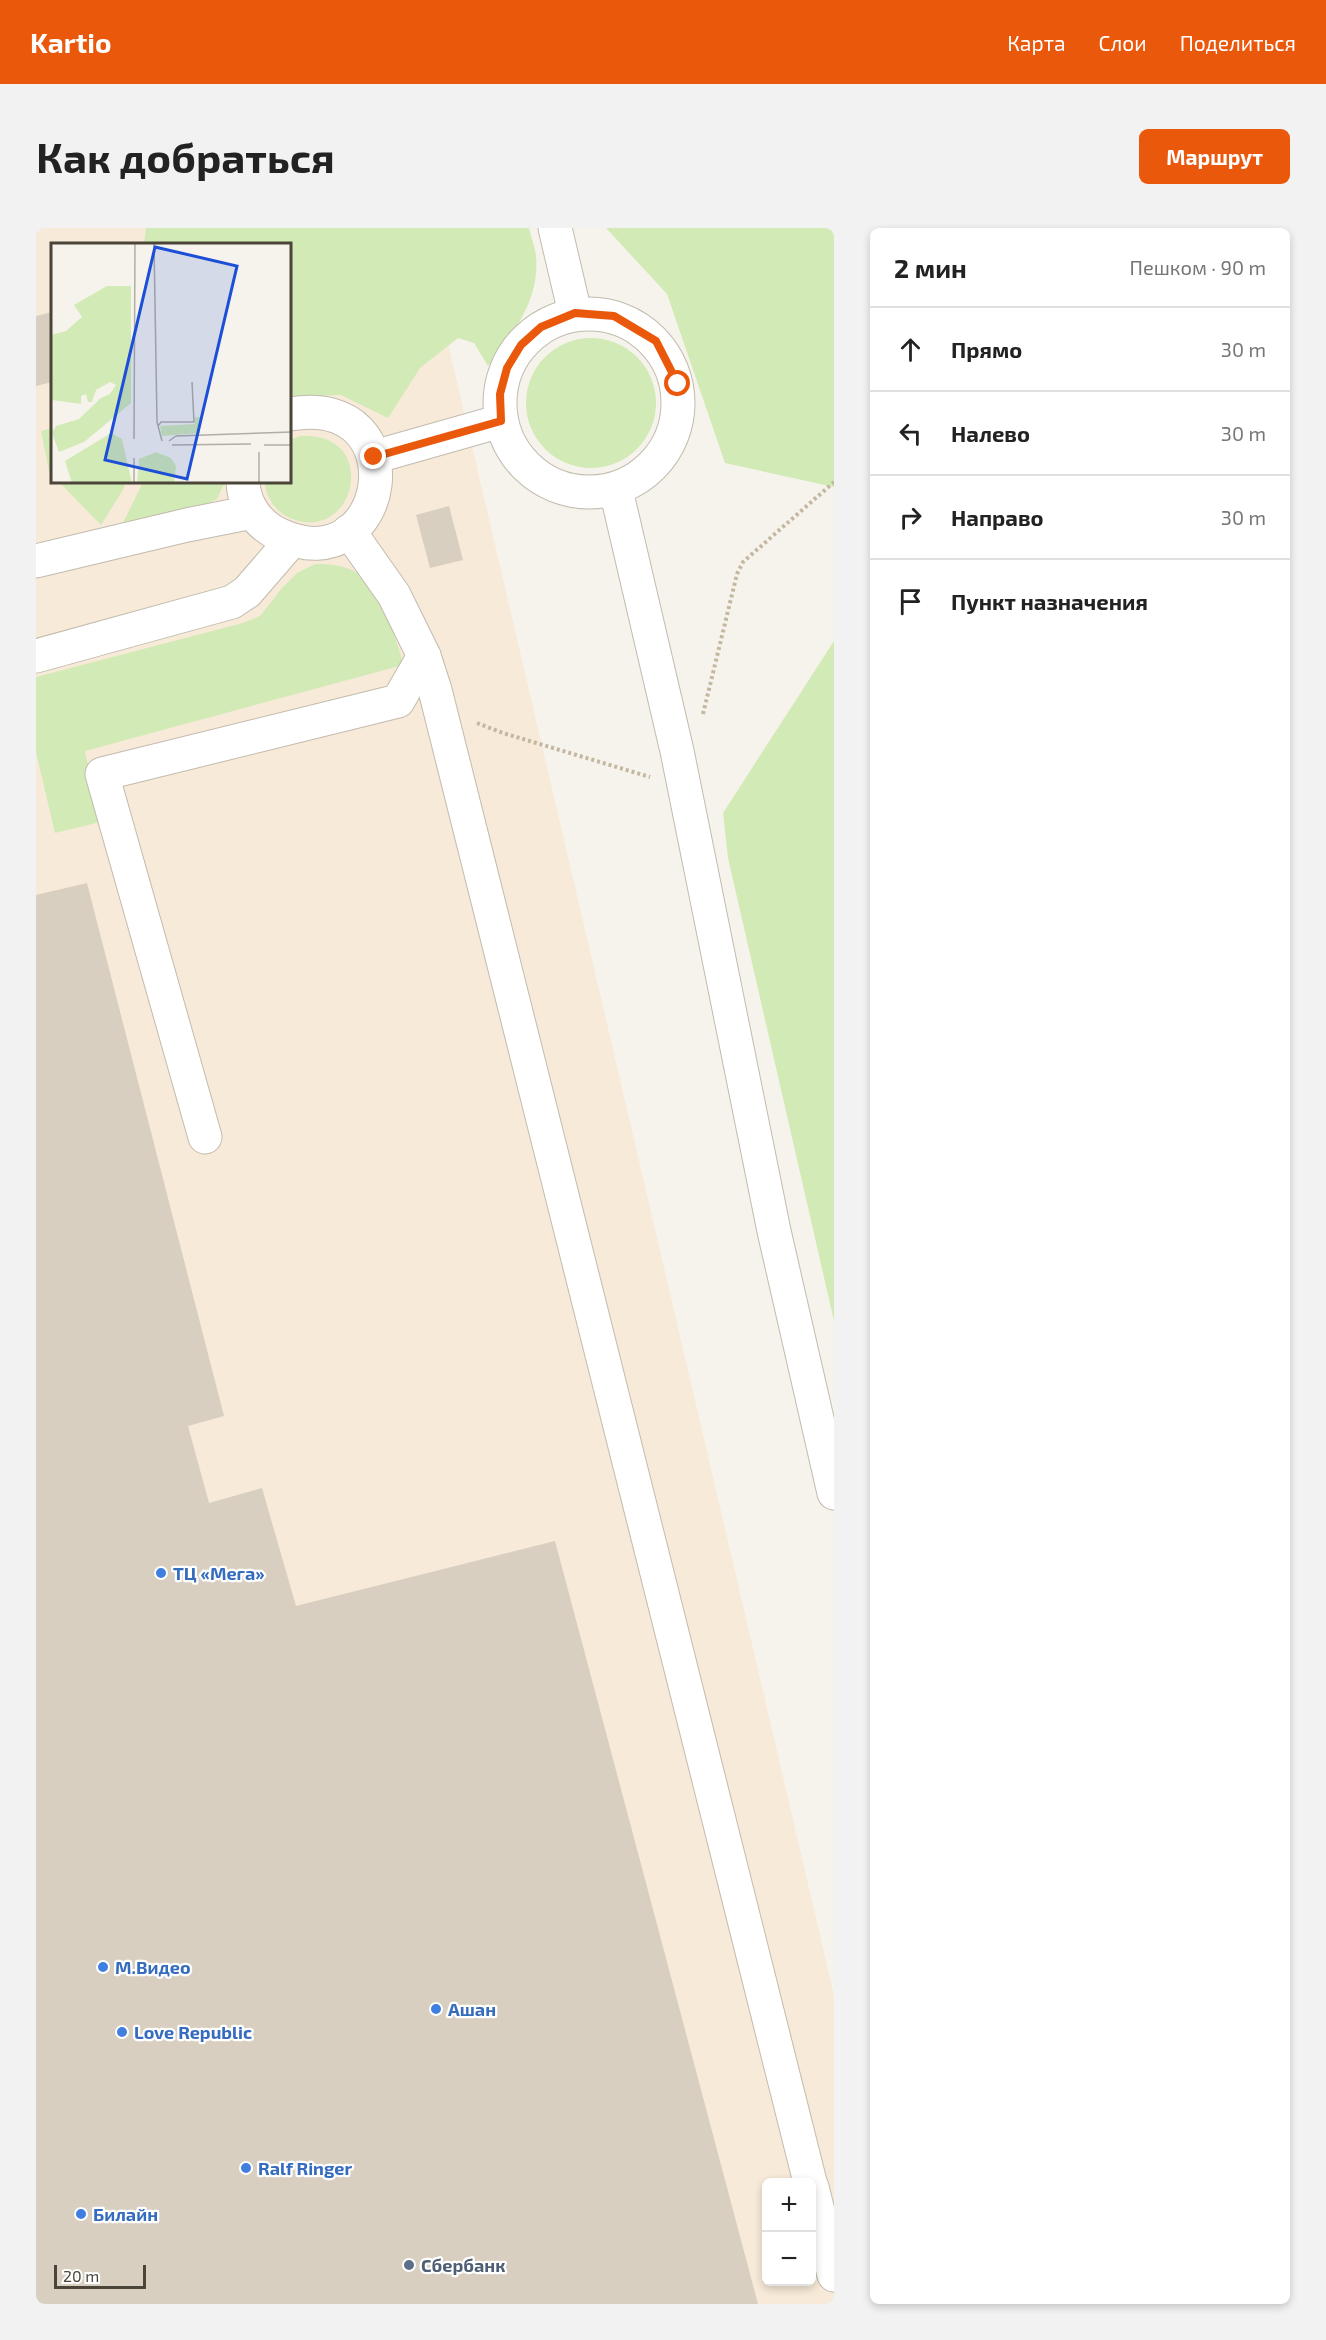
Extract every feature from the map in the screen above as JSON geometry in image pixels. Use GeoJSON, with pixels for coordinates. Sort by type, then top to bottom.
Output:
{"type":"FeatureCollection","features":[{"type":"Feature","properties":{"kind":"street"},"geometry":{"type":"LineString","coordinates":[[555,228],[575,313]]}},
{"type":"Feature","properties":{"kind":"street"},"geometry":{"type":"LineString","coordinates":[[575,313],[614,316],[656,341],[678,384],[675,433],[647,474],[616,490],[568,491],[537,477],[514,452],[501,421],[502,385],[507,368],[521,345],[541,327],[575,313]]}},
{"type":"Feature","properties":{"kind":"street"},"geometry":{"type":"LineString","coordinates":[[243,483],[245,498],[252,512],[268,530],[297,543],[321,543],[338,538],[349,531],[365,515],[375,494],[377,476],[374,457],[369,446],[355,427],[335,415],[311,410],[291,414]]}},
{"type":"Feature","properties":{"kind":"street"},"geometry":{"type":"LineString","coordinates":[[374,457],[501,421]]}},
{"type":"Feature","properties":{"kind":"street"},"geometry":{"type":"LineString","coordinates":[[616,490],[677,751],[774,1231],[834,1493]]}},
{"type":"Feature","properties":{"kind":"street"},"geometry":{"type":"LineString","coordinates":[[36,561],[252,512]]}},
{"type":"Feature","properties":{"kind":"street"},"geometry":{"type":"LineString","coordinates":[[349,531],[394,595],[424,656],[440,709],[809,2178]]}},
{"type":"Feature","properties":{"kind":"street"},"geometry":{"type":"LineString","coordinates":[[36,656],[232,603],[247,592],[292,540]]}},
{"type":"Feature","properties":{"kind":"street"},"geometry":{"type":"LineString","coordinates":[[205,1137],[102,774],[398,701],[424,656]]}},
{"type":"Feature","properties":{"kind":"street"},"geometry":{"type":"LineString","coordinates":[[816,2205],[834,2275]]}},
{"type":"Feature","properties":{"kind":"path"},"geometry":{"type":"LineString","coordinates":[[704,724],[702,715],[743,562],[834,482]]}},
{"type":"Feature","properties":{"kind":"path"},"geometry":{"type":"LineString","coordinates":[[440,709],[503,733],[651,777]]}},
{"type":"Feature","properties":{"kind":"shaded area"},"geometry":{"type":"Polygon","coordinates":[[[36,228],[421,228],[834,1995],[834,2304],[36,2304],[36,228]]]}},
{"type":"Feature","properties":{"kind":"green space"},"geometry":{"type":"Polygon","coordinates":[[[146,228],[529,228],[535,253],[536,272],[534,287],[523,316],[507,342],[488,366],[474,343],[458,338],[420,368],[388,418],[341,395],[291,397],[291,243],[144,243],[146,228]]]}},
{"type":"Feature","properties":{"kind":"green space"},"geometry":{"type":"Polygon","coordinates":[[[606,228],[834,228],[834,487],[725,463],[667,294],[606,228]]]}},
{"type":"Feature","properties":{"kind":"green space"},"geometry":{"type":"Polygon","coordinates":[[[591,338],[616,343],[637,357],[651,378],[656,403],[651,428],[637,449],[616,463],[591,468],[566,463],[545,449],[531,428],[526,403],[531,378],[545,357],[566,343],[591,338]]]}},
{"type":"Feature","properties":{"kind":"green space"},"geometry":{"type":"Polygon","coordinates":[[[51,428],[51,474],[49,471],[41,431],[51,428]]]}},
{"type":"Feature","properties":{"kind":"green space"},"geometry":{"type":"Polygon","coordinates":[[[300,436],[326,439],[343,451],[350,468],[350,487],[342,505],[329,518],[310,522],[286,516],[271,502],[265,483],[291,483],[291,440],[300,436]]]}},
{"type":"Feature","properties":{"kind":"green space"},"geometry":{"type":"Polygon","coordinates":[[[60,483],[125,483],[101,525],[60,483]]]}},
{"type":"Feature","properties":{"kind":"green space"},"geometry":{"type":"Polygon","coordinates":[[[143,483],[225,483],[217,499],[202,507],[120,529],[143,483]]]}},
{"type":"Feature","properties":{"kind":"green space"},"geometry":{"type":"Polygon","coordinates":[[[315,564],[343,567],[354,571],[366,580],[387,616],[403,665],[85,751],[100,822],[55,833],[36,752],[36,677],[243,623],[260,616],[297,573],[315,564]]]}},
{"type":"Feature","properties":{"kind":"green space"},"geometry":{"type":"Polygon","coordinates":[[[834,641],[834,1321],[728,858],[723,813],[834,641]]]}},
{"type":"Feature","properties":{"kind":"building"},"geometry":{"type":"Polygon","coordinates":[[[51,312],[51,382],[36,386],[36,316],[51,312]]]}},
{"type":"Feature","properties":{"kind":"building"},"geometry":{"type":"Polygon","coordinates":[[[449,506],[463,560],[430,568],[416,515],[449,506]]]}},
{"type":"Feature","properties":{"kind":"building","name":"ТЦ «Мега»"},"geometry":{"type":"Polygon","coordinates":[[[87,883],[224,1416],[188,1426],[209,1503],[262,1488],[296,1606],[555,1541],[758,2304],[36,2304],[36,895],[87,883]]]}},
{"type":"Feature","properties":{"kind":"place","name":"ТЦ «Мега»"},"geometry":{"type":"Point","coordinates":[161,1573]}},
{"type":"Feature","properties":{"kind":"place","name":"М.Видео"},"geometry":{"type":"Point","coordinates":[103,1967]}},
{"type":"Feature","properties":{"kind":"place","name":"Ашан"},"geometry":{"type":"Point","coordinates":[436,2009]}},
{"type":"Feature","properties":{"kind":"place","name":"Love Republic"},"geometry":{"type":"Point","coordinates":[122,2032]}},
{"type":"Feature","properties":{"kind":"place","name":"Ralf Ringer"},"geometry":{"type":"Point","coordinates":[246,2168]}},
{"type":"Feature","properties":{"kind":"place","name":"Билайн"},"geometry":{"type":"Point","coordinates":[81,2214]}},
{"type":"Feature","properties":{"kind":"place","name":"Сбербанк"},"geometry":{"type":"Point","coordinates":[409,2265]}},
{"type":"Feature","properties":{"kind":"route"},"geometry":{"type":"LineString","coordinates":[[374,457],[501,421],[500,394],[507,368],[521,345],[541,327],[575,313],[614,316],[656,341],[678,384]]}}]}
